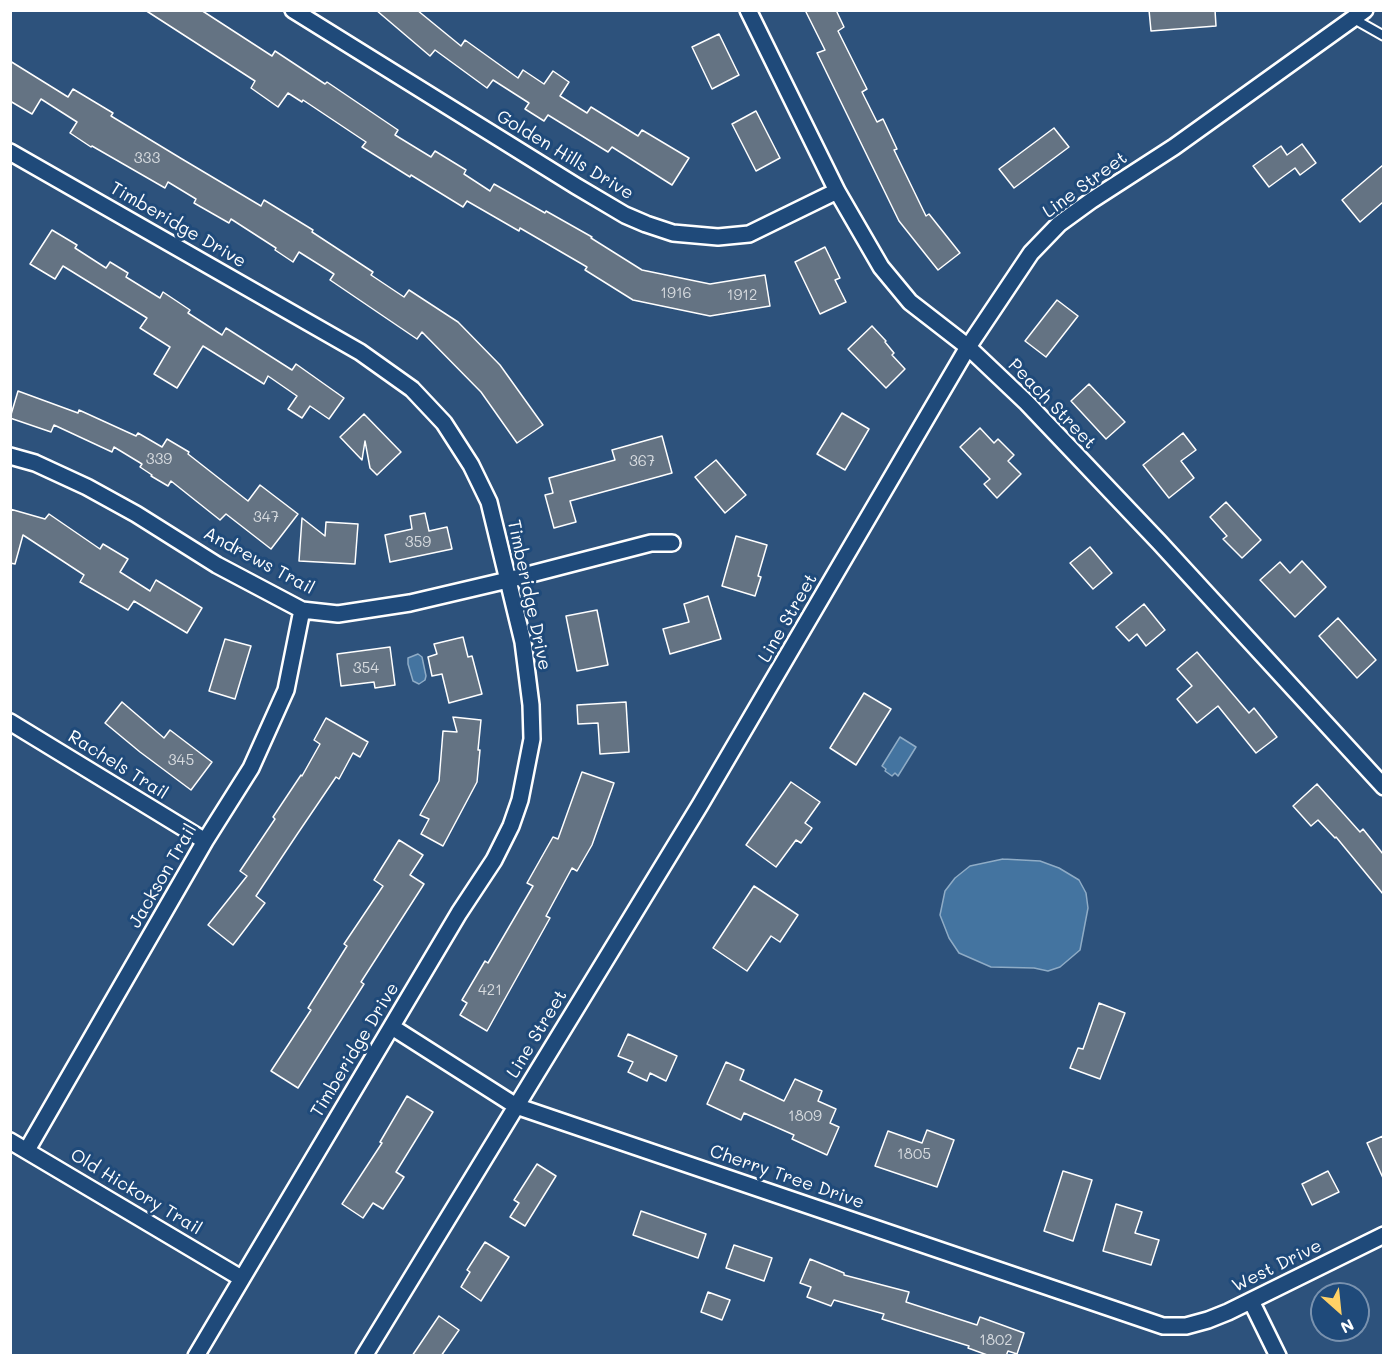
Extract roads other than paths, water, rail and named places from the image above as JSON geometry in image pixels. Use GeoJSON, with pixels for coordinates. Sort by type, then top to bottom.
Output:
{"type":"FeatureCollection","features":[{"type":"Feature","properties":{"kind":"street","name":"Golden Hills Drive"},"geometry":{"type":"LineString","coordinates":[[293,10],[625,215],[673,233],[718,237],[749,234],[837,191]]}},
{"type":"Feature","properties":{"kind":"street","name":"Peach Street"},"geometry":{"type":"LineString","coordinates":[[748,10],[837,191],[881,267],[910,302],[968,347],[1027,403],[1159,542],[1383,787]]}},
{"type":"Feature","properties":{"kind":"street","name":"Line Street"},"geometry":{"type":"LineString","coordinates":[[364,1356],[745,730],[968,347],[1031,254],[1059,224],[1174,147],[1359,15]]}},
{"type":"Feature","properties":{"kind":"street","name":"Timberidge Drive"},"geometry":{"type":"LineString","coordinates":[[10,152],[298,315],[404,381],[444,423],[471,465],[489,502],[523,642],[531,705],[532,739],[520,800],[511,826],[494,860],[459,913],[196,1356]]}},
{"type":"Feature","properties":{"kind":"street","name":"Andrews Trail"},"geometry":{"type":"LineString","coordinates":[[10,456],[35,463],[87,487],[136,514],[216,565],[302,610],[338,614],[410,603],[651,543],[672,543]]}},
{"type":"Feature","properties":{"kind":"street","name":"Jackson Trail"},"geometry":{"type":"LineString","coordinates":[[27,1150],[205,841],[251,768],[286,690],[302,610]]}},
{"type":"Feature","properties":{"kind":"street","name":"Rachels Trail"},"geometry":{"type":"LineString","coordinates":[[10,722],[205,841]]}},
{"type":"Feature","properties":{"kind":"street","name":"Cherry Tree Drive"},"geometry":{"type":"LineString","coordinates":[[392,1027],[516,1106],[1163,1326],[1186,1326]]}},
{"type":"Feature","properties":{"kind":"street","name":"Old Hickory Trail"},"geometry":{"type":"LineString","coordinates":[[10,1141],[241,1278]]}},
{"type":"Feature","properties":{"kind":"street","name":"West Drive"},"geometry":{"type":"LineString","coordinates":[[1186,1326],[1208,1320],[1251,1301],[1383,1235]]}},
{"type":"Feature","properties":{"kind":"street"},"geometry":{"type":"LineString","coordinates":[[1251,1301],[1278,1356]]}},
{"type":"Feature","properties":{"kind":"lane"},"geometry":{"type":"LineString","coordinates":[[1359,15],[1383,36]]}},
{"type":"Feature","properties":{"kind":"water"},"geometry":{"type":"Polygon","coordinates":[[[418,654],[422,657],[426,676],[425,680],[419,684],[413,681],[408,664],[408,658],[418,654]]]}},
{"type":"Feature","properties":{"kind":"water"},"geometry":{"type":"Polygon","coordinates":[[[900,737],[916,747],[898,776],[895,773],[892,776],[882,766],[900,737]]]}},
{"type":"Feature","properties":{"kind":"water"},"geometry":{"type":"Polygon","coordinates":[[[1003,859],[1040,861],[1059,868],[1079,880],[1086,893],[1088,908],[1080,950],[1060,967],[1048,971],[1034,968],[991,967],[959,953],[949,938],[940,915],[945,891],[955,878],[970,866],[1003,859]]]}}]}
